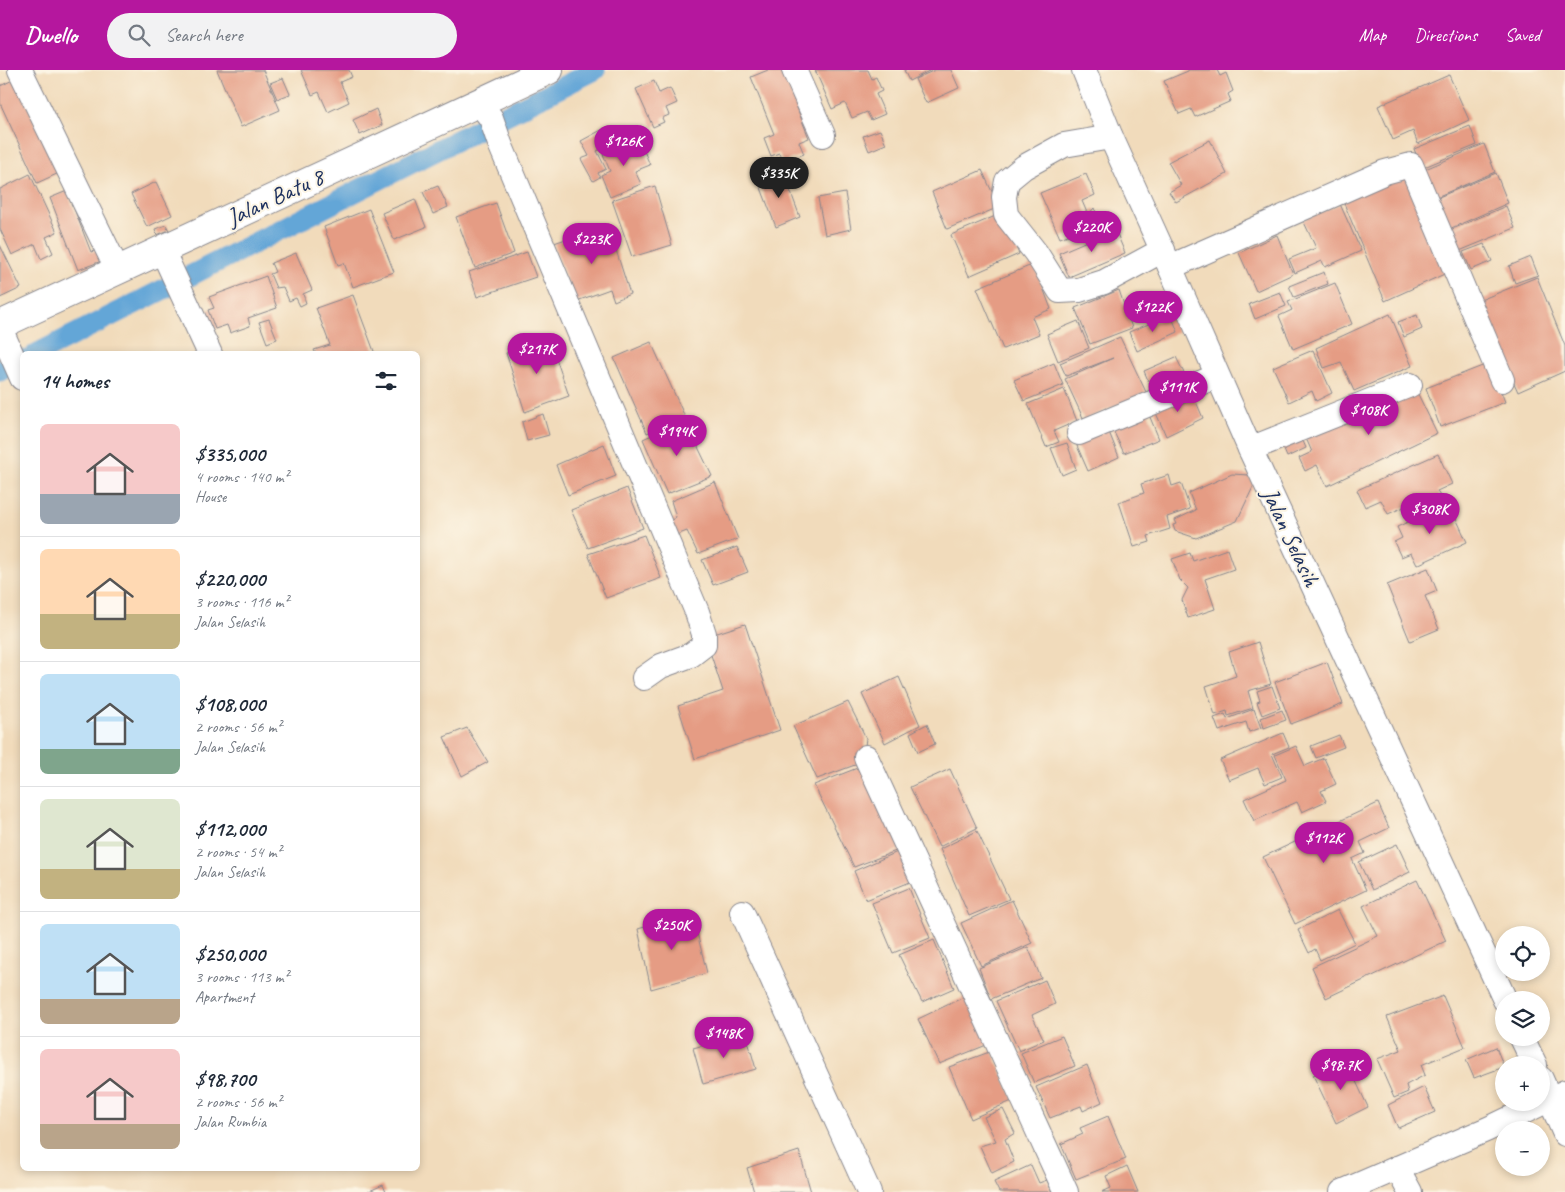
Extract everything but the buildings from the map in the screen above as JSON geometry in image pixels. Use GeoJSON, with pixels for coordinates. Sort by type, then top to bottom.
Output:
{"type":"FeatureCollection","features":[{"type":"Feature","properties":{"kind":"street"},"geometry":{"type":"LineString","coordinates":[[20,70],[118,270]]}},
{"type":"Feature","properties":{"kind":"street","name":"Jalan Batu 8"},"geometry":{"type":"LineString","coordinates":[[2,333],[118,270],[168,261],[485,110],[522,76],[549,70]]}},
{"type":"Feature","properties":{"kind":"street"},"geometry":{"type":"LineString","coordinates":[[794,70],[823,134]]}},
{"type":"Feature","properties":{"kind":"street","name":"Jalan Selasih"},"geometry":{"type":"LineString","coordinates":[[1084,70],[1111,137],[1167,258],[1250,449],[1501,991]]}},
{"type":"Feature","properties":{"kind":"street"},"geometry":{"type":"LineString","coordinates":[[485,110],[697,612],[704,634],[704,645],[691,655],[661,666],[644,678]]}},
{"type":"Feature","properties":{"kind":"street"},"geometry":{"type":"LineString","coordinates":[[1111,137],[1064,145],[1024,167],[1007,181],[1004,197],[1006,215],[1036,253],[1060,291],[1079,290],[1104,282],[1385,172],[1412,166],[1502,380]]}},
{"type":"Feature","properties":{"kind":"street"},"geometry":{"type":"LineString","coordinates":[[168,261],[209,351]]}},
{"type":"Feature","properties":{"kind":"street"},"geometry":{"type":"LineString","coordinates":[[2,333],[20,374]]}},
{"type":"Feature","properties":{"kind":"street"},"geometry":{"type":"LineString","coordinates":[[1079,433],[1218,376]]}},
{"type":"Feature","properties":{"kind":"street"},"geometry":{"type":"LineString","coordinates":[[1250,449],[1410,384]]}},
{"type":"Feature","properties":{"kind":"street"},"geometry":{"type":"LineString","coordinates":[[866,757],[1066,1192]]}},
{"type":"Feature","properties":{"kind":"street"},"geometry":{"type":"LineString","coordinates":[[742,912],[869,1192]]}},
{"type":"Feature","properties":{"kind":"street"},"geometry":{"type":"LineString","coordinates":[[1342,1192],[1488,1129],[1552,1090],[1565,1134]]}},
{"type":"Feature","properties":{"kind":"street"},"geometry":{"type":"LineString","coordinates":[[1397,1168],[1410,1192]]}},
{"type":"Feature","properties":{"kind":"waterway"},"geometry":{"type":"LineString","coordinates":[[42,351],[595,70]]}},
{"type":"Feature","properties":{"kind":"waterway"},"geometry":{"type":"LineString","coordinates":[[0,371],[20,361]]}}]}
